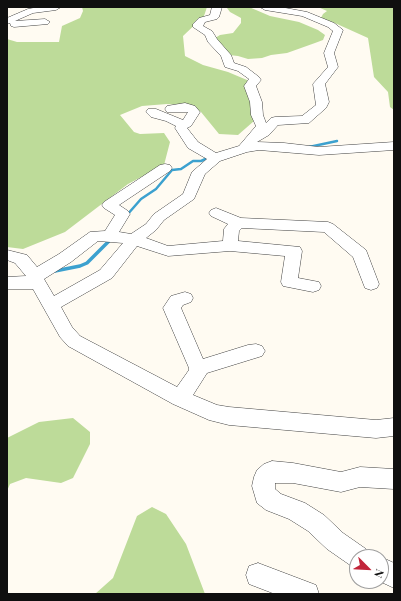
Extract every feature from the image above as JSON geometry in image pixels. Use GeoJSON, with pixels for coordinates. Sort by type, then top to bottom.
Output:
{"type":"FeatureCollection","features":[{"type":"Feature","properties":{"kind":"street"},"geometry":{"type":"LineString","coordinates":[[8,23],[31,11],[56,7]]}},
{"type":"Feature","properties":{"kind":"street"},"geometry":{"type":"LineString","coordinates":[[217,7],[214,17],[202,20],[198,26],[210,32],[212,40],[226,55],[229,65],[242,69],[254,76],[255,80],[250,86],[256,102],[257,115],[262,127],[252,138],[249,144]]}},
{"type":"Feature","properties":{"kind":"street"},"geometry":{"type":"LineString","coordinates":[[52,305],[106,274],[134,240],[151,227],[159,217],[189,196],[198,172],[215,158],[249,144],[265,132],[276,121],[305,120],[322,106],[323,102],[319,84],[333,67],[329,53],[338,30],[331,25],[304,14],[265,7]]}},
{"type":"Feature","properties":{"kind":"street"},"geometry":{"type":"LineString","coordinates":[[8,23],[45,22]]}},
{"type":"Feature","properties":{"kind":"street"},"geometry":{"type":"LineString","coordinates":[[171,109],[185,108],[191,109],[194,112],[187,123],[182,125]]}},
{"type":"Feature","properties":{"kind":"street"},"geometry":{"type":"LineString","coordinates":[[152,112],[170,118],[182,125]]}},
{"type":"Feature","properties":{"kind":"street"},"geometry":{"type":"LineString","coordinates":[[182,125],[181,128],[193,145],[215,158]]}},
{"type":"Feature","properties":{"kind":"street"},"geometry":{"type":"LineString","coordinates":[[249,144],[302,150],[330,151],[394,146]]}},
{"type":"Feature","properties":{"kind":"street"},"geometry":{"type":"LineString","coordinates":[[109,236],[123,214],[109,205],[165,168]]}},
{"type":"Feature","properties":{"kind":"street"},"geometry":{"type":"LineString","coordinates":[[216,213],[239,223],[328,227],[360,254],[371,284]]}},
{"type":"Feature","properties":{"kind":"street"},"geometry":{"type":"LineString","coordinates":[[230,246],[232,229],[239,223]]}},
{"type":"Feature","properties":{"kind":"street"},"geometry":{"type":"LineString","coordinates":[[296,226],[289,282],[313,286]]}},
{"type":"Feature","properties":{"kind":"street"},"geometry":{"type":"LineString","coordinates":[[7,283],[35,280],[95,236],[109,236],[134,240],[168,251],[230,246],[294,251]]}},
{"type":"Feature","properties":{"kind":"street"},"geometry":{"type":"LineString","coordinates":[[7,255],[21,259],[29,267],[35,280],[52,305],[66,332],[74,341],[180,398],[216,414],[229,416],[376,429],[394,428]]}},
{"type":"Feature","properties":{"kind":"street"},"geometry":{"type":"LineString","coordinates":[[180,398],[197,376],[198,368],[172,308],[177,300],[182,297],[185,298]]}},
{"type":"Feature","properties":{"kind":"street"},"geometry":{"type":"LineString","coordinates":[[198,368],[248,352],[256,351]]}},
{"type":"Feature","properties":{"kind":"street"},"geometry":{"type":"LineString","coordinates":[[349,551],[335,541],[316,523],[297,511],[274,502],[265,495],[263,486],[265,477],[272,471],[293,473],[341,482],[360,476],[394,479]]}},
{"type":"Feature","properties":{"kind":"street"},"geometry":{"type":"LineString","coordinates":[[258,575],[307,594]]}},
{"type":"Feature","properties":{"kind":"green space"},"geometry":{"type":"Polygon","coordinates":[[[82,7],[207,7],[204,16],[183,36],[185,56],[203,65],[228,72],[247,80],[249,85],[248,98],[253,107],[254,121],[238,135],[219,134],[201,112],[192,106],[167,104],[142,106],[120,115],[134,132],[140,134],[164,133],[170,142],[164,165],[128,184],[65,232],[23,249],[7,247],[7,39],[17,42],[59,42],[62,26],[80,18],[83,11],[82,7]]]}},
{"type":"Feature","properties":{"kind":"green space"},"geometry":{"type":"Polygon","coordinates":[[[249,7],[270,16],[299,22],[318,30],[325,35],[323,40],[287,53],[248,59],[229,55],[215,38],[220,35],[233,33],[241,23],[241,18],[230,12],[227,8],[249,7]]]}},
{"type":"Feature","properties":{"kind":"green space"},"geometry":{"type":"Polygon","coordinates":[[[318,7],[394,7],[394,110],[390,107],[388,92],[374,77],[368,38],[321,18],[327,11],[318,7]]]}},
{"type":"Feature","properties":{"kind":"green space"},"geometry":{"type":"Polygon","coordinates":[[[73,418],[90,432],[90,444],[73,478],[61,483],[26,478],[10,484],[7,491],[7,438],[39,422],[73,418]]]}},
{"type":"Feature","properties":{"kind":"green space"},"geometry":{"type":"Polygon","coordinates":[[[152,507],[166,514],[186,544],[205,594],[95,594],[113,578],[137,516],[152,507]]]}},
{"type":"Feature","properties":{"kind":"waterway"},"geometry":{"type":"LineString","coordinates":[[309,147],[337,141]]}},
{"type":"Feature","properties":{"kind":"waterway"},"geometry":{"type":"LineString","coordinates":[[127,215],[141,199],[156,189],[172,170],[181,169],[193,161],[201,161],[210,157]]}},
{"type":"Feature","properties":{"kind":"waterway"},"geometry":{"type":"LineString","coordinates":[[55,271],[80,266],[87,263],[111,239]]}}]}
